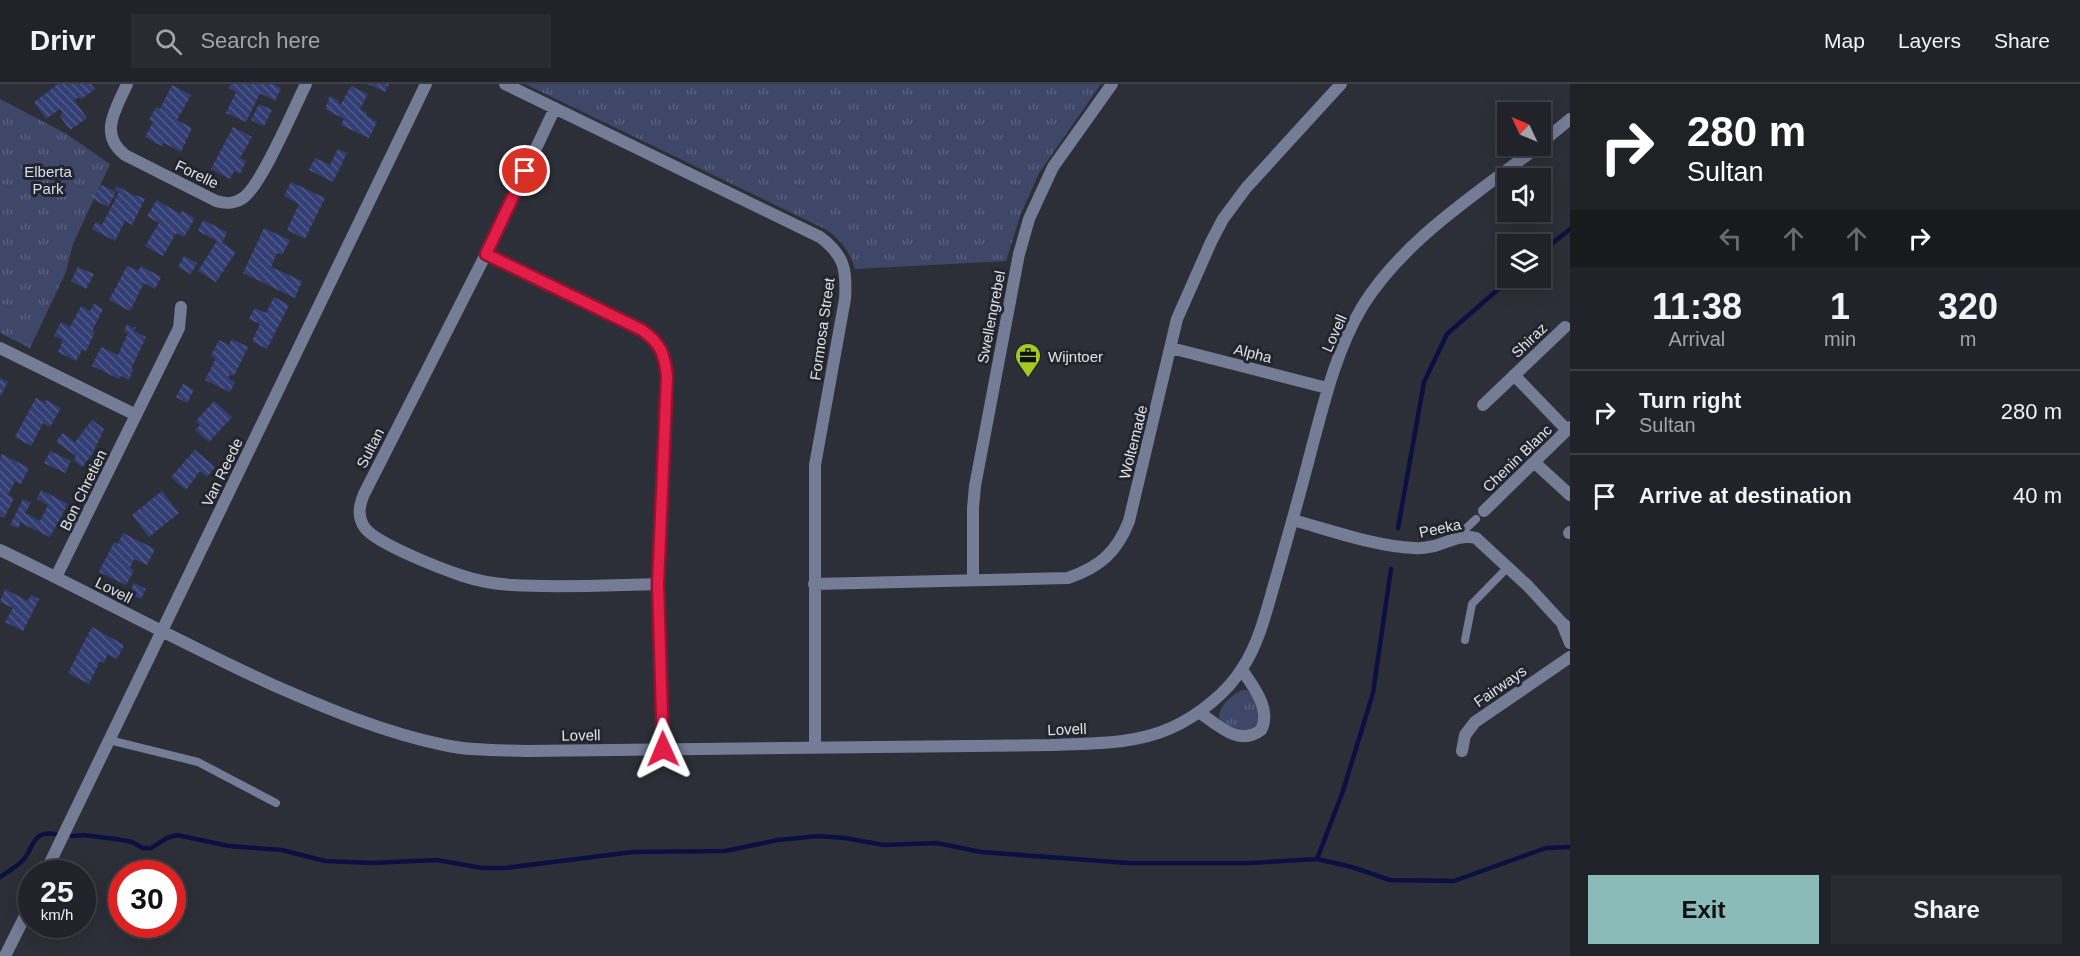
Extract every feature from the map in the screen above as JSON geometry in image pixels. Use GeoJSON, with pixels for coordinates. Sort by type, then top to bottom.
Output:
{"type":"FeatureCollection","features":[{"type":"Feature","properties":{"kind":"street","name":"Forelle"},"geometry":{"type":"LineString","coordinates":[[127,84],[111,124],[111,133],[116,148],[125,155],[224,203],[234,203],[242,199],[256,184],[306,84]]}},
{"type":"Feature","properties":{"kind":"street","name":"Van Reede"},"geometry":{"type":"LineString","coordinates":[[51,860],[426,84]]}},
{"type":"Feature","properties":{"kind":"street","name":"Formosa Street"},"geometry":{"type":"LineString","coordinates":[[505,84],[820,237],[834,247],[843,262],[846,277],[845,299],[815,465],[815,748]]}},
{"type":"Feature","properties":{"kind":"street","name":"Swellengrebel"},"geometry":{"type":"LineString","coordinates":[[973,580],[973,508],[977,470],[1019,254],[1029,219],[1053,167],[1112,84]]}},
{"type":"Feature","properties":{"kind":"street","name":"Woltemade"},"geometry":{"type":"LineString","coordinates":[[814,584],[1068,578],[1087,572],[1105,558],[1116,546],[1130,521],[1180,310],[1223,219],[1246,188],[1341,84]]}},
{"type":"Feature","properties":{"kind":"street","name":"Sultan"},"geometry":{"type":"LineString","coordinates":[[555,108],[486,254],[363,494],[359,512],[361,521],[372,536],[386,544],[463,576],[487,582],[512,585],[658,584]]}},
{"type":"Feature","properties":{"kind":"street","name":"Lovell"},"geometry":{"type":"LineString","coordinates":[[1551,135],[1570,119]]}},
{"type":"Feature","properties":{"kind":"street","name":"Lovell"},"geometry":{"type":"LineString","coordinates":[[0,550],[238,669],[315,703],[373,725],[446,746],[484,750],[815,748],[1119,742],[1146,736],[1171,728],[1199,712],[1242,670],[1258,637],[1293,520],[1327,388],[1358,316],[1386,272],[1449,215],[1526,156]]}},
{"type":"Feature","properties":{"kind":"street"},"geometry":{"type":"LineString","coordinates":[[486,254],[642,330],[659,345],[664,357],[667,376],[658,584],[663,749]]}},
{"type":"Feature","properties":{"kind":"street","name":"Bon Chretien"},"geometry":{"type":"LineString","coordinates":[[56,577],[179,328],[181,307]]}},
{"type":"Feature","properties":{"kind":"street","name":"Shiraz"},"geometry":{"type":"LineString","coordinates":[[1483,405],[1565,327]]}},
{"type":"Feature","properties":{"kind":"street"},"geometry":{"type":"LineString","coordinates":[[0,348],[136,416]]}},
{"type":"Feature","properties":{"kind":"street","name":"Alpha"},"geometry":{"type":"LineString","coordinates":[[1171,348],[1327,388]]}},
{"type":"Feature","properties":{"kind":"street","name":"Shiraz"},"geometry":{"type":"LineString","coordinates":[[1514,375],[1569,429]]}},
{"type":"Feature","properties":{"kind":"street","name":"Chenin Blanc"},"geometry":{"type":"LineString","coordinates":[[1480,515],[1569,429]]}},
{"type":"Feature","properties":{"kind":"street"},"geometry":{"type":"LineString","coordinates":[[1534,462],[1570,495]]}},
{"type":"Feature","properties":{"kind":"street","name":"Peeka"},"geometry":{"type":"LineString","coordinates":[[1293,520],[1397,547],[1434,548],[1457,537],[1476,538],[1528,586],[1566,626],[1570,643]]}},
{"type":"Feature","properties":{"kind":"street","name":"Fairways"},"geometry":{"type":"LineString","coordinates":[[1462,751],[1465,735],[1475,722],[1570,657]]}},
{"type":"Feature","properties":{"kind":"street"},"geometry":{"type":"LineString","coordinates":[[1199,712],[1240,737],[1249,737],[1261,730],[1264,725],[1264,711],[1242,670]]}},
{"type":"Feature","properties":{"kind":"street"},"geometry":{"type":"LineString","coordinates":[[4,955],[18,928]]}},
{"type":"Feature","properties":{"kind":"lane"},"geometry":{"type":"LineString","coordinates":[[1457,537],[1480,515]]}},
{"type":"Feature","properties":{"kind":"lane"},"geometry":{"type":"LineString","coordinates":[[1465,640],[1473,604],[1508,567]]}},
{"type":"Feature","properties":{"kind":"lane"},"geometry":{"type":"LineString","coordinates":[[109,740],[198,762],[276,803]]}},
{"type":"Feature","properties":{"kind":"green space"},"geometry":{"type":"Polygon","coordinates":[[[525,84],[1101,84],[1039,173],[1020,216],[1006,261],[855,269],[844,247],[827,230],[525,84]]]}},
{"type":"Feature","properties":{"kind":"green space","name":"Elberta Park"},"geometry":{"type":"Polygon","coordinates":[[[0,99],[65,133],[110,164],[73,244],[66,272],[30,348],[0,333],[0,99]]]}},
{"type":"Feature","properties":{"kind":"green space"},"geometry":{"type":"Polygon","coordinates":[[[1243,690],[1247,690],[1254,698],[1261,719],[1253,731],[1235,728],[1219,718],[1221,709],[1227,701],[1243,690]]]}},
{"type":"Feature","properties":{"kind":"building"},"geometry":{"type":"Polygon","coordinates":[[[58,84],[91,84],[95,89],[81,99],[79,97],[74,100],[87,118],[70,130],[60,116],[63,113],[60,109],[46,119],[34,102],[58,84]]]}},
{"type":"Feature","properties":{"kind":"building"},"geometry":{"type":"Polygon","coordinates":[[[231,84],[273,84],[281,88],[275,101],[260,93],[246,122],[226,113],[236,92],[229,88],[231,84]]]}},
{"type":"Feature","properties":{"kind":"building"},"geometry":{"type":"Polygon","coordinates":[[[368,84],[389,84],[385,92],[368,84]]]}},
{"type":"Feature","properties":{"kind":"building"},"geometry":{"type":"Polygon","coordinates":[[[172,85],[191,95],[177,120],[192,128],[181,152],[145,137],[153,122],[149,120],[156,107],[160,109],[172,85]]]}},
{"type":"Feature","properties":{"kind":"building"},"geometry":{"type":"Polygon","coordinates":[[[351,86],[368,94],[360,109],[377,122],[369,138],[341,125],[344,119],[325,109],[330,96],[341,104],[351,86]]]}},
{"type":"Feature","properties":{"kind":"building"},"geometry":{"type":"Polygon","coordinates":[[[259,104],[272,110],[264,126],[251,120],[259,104]]]}},
{"type":"Feature","properties":{"kind":"building"},"geometry":{"type":"Polygon","coordinates":[[[233,127],[252,137],[240,158],[246,161],[240,174],[234,171],[230,179],[211,169],[233,127]]]}},
{"type":"Feature","properties":{"kind":"building"},"geometry":{"type":"Polygon","coordinates":[[[338,149],[347,153],[333,182],[309,170],[315,158],[330,165],[338,149]]]}},
{"type":"Feature","properties":{"kind":"building"},"geometry":{"type":"Polygon","coordinates":[[[291,182],[325,198],[305,239],[287,230],[299,204],[284,196],[291,182]]]}},
{"type":"Feature","properties":{"kind":"building"},"geometry":{"type":"Polygon","coordinates":[[[101,185],[116,192],[108,207],[93,199],[101,185]]]}},
{"type":"Feature","properties":{"kind":"building"},"geometry":{"type":"Polygon","coordinates":[[[117,186],[145,199],[132,225],[125,221],[115,241],[92,229],[96,222],[102,225],[119,192],[115,190],[117,186]]]}},
{"type":"Feature","properties":{"kind":"building"},"geometry":{"type":"Polygon","coordinates":[[[157,200],[180,214],[182,211],[195,218],[184,237],[176,233],[163,256],[145,246],[159,223],[147,216],[157,200]]]}},
{"type":"Feature","properties":{"kind":"building"},"geometry":{"type":"Polygon","coordinates":[[[203,220],[227,232],[222,243],[236,252],[216,282],[198,271],[217,241],[198,231],[203,220]]]}},
{"type":"Feature","properties":{"kind":"building"},"geometry":{"type":"Polygon","coordinates":[[[264,228],[290,240],[282,255],[277,253],[271,267],[302,281],[295,298],[243,273],[264,228]]]}},
{"type":"Feature","properties":{"kind":"building"},"geometry":{"type":"Polygon","coordinates":[[[184,256],[197,263],[191,274],[178,267],[184,256]]]}},
{"type":"Feature","properties":{"kind":"building"},"geometry":{"type":"Polygon","coordinates":[[[127,266],[138,271],[141,266],[161,277],[155,289],[144,283],[130,311],[109,300],[127,266]]]}},
{"type":"Feature","properties":{"kind":"building"},"geometry":{"type":"Polygon","coordinates":[[[78,267],[94,274],[86,289],[71,281],[78,267]]]}},
{"type":"Feature","properties":{"kind":"building"},"geometry":{"type":"Polygon","coordinates":[[[274,297],[289,305],[267,349],[252,341],[260,324],[249,319],[255,308],[266,313],[274,297]]]}},
{"type":"Feature","properties":{"kind":"building"},"geometry":{"type":"Polygon","coordinates":[[[94,304],[103,309],[92,331],[95,332],[86,351],[82,350],[76,361],[58,352],[63,340],[54,336],[61,322],[70,327],[81,306],[90,311],[94,304]]]}},
{"type":"Feature","properties":{"kind":"building"},"geometry":{"type":"Polygon","coordinates":[[[127,324],[132,328],[136,327],[134,331],[146,337],[131,369],[133,370],[129,380],[121,376],[119,379],[92,366],[101,347],[118,355],[128,333],[124,331],[127,324]]]}},
{"type":"Feature","properties":{"kind":"building"},"geometry":{"type":"Polygon","coordinates":[[[232,339],[248,347],[234,376],[230,374],[228,378],[235,382],[230,392],[205,380],[216,358],[211,356],[219,340],[229,345],[232,339]]]}},
{"type":"Feature","properties":{"kind":"building"},"geometry":{"type":"Polygon","coordinates":[[[0,378],[8,382],[0,397],[0,378]]]}},
{"type":"Feature","properties":{"kind":"building"},"geometry":{"type":"Polygon","coordinates":[[[183,384],[194,390],[187,403],[176,397],[183,384]]]}},
{"type":"Feature","properties":{"kind":"building"},"geometry":{"type":"Polygon","coordinates":[[[36,398],[45,403],[46,400],[61,408],[50,427],[43,423],[31,446],[15,437],[36,398]]]}},
{"type":"Feature","properties":{"kind":"building"},"geometry":{"type":"Polygon","coordinates":[[[214,401],[232,417],[209,442],[195,430],[200,425],[196,421],[214,401]]]}},
{"type":"Feature","properties":{"kind":"building"},"geometry":{"type":"Polygon","coordinates":[[[92,420],[104,429],[93,453],[82,467],[73,460],[76,456],[56,442],[63,433],[75,442],[92,420]]]}},
{"type":"Feature","properties":{"kind":"building"},"geometry":{"type":"Polygon","coordinates":[[[195,450],[215,467],[207,477],[200,471],[186,490],[171,477],[195,450]]]}},
{"type":"Feature","properties":{"kind":"building"},"geometry":{"type":"Polygon","coordinates":[[[50,451],[71,461],[65,473],[44,463],[50,451]]]}},
{"type":"Feature","properties":{"kind":"building"},"geometry":{"type":"Polygon","coordinates":[[[2,454],[29,468],[21,484],[15,481],[8,495],[14,498],[4,518],[0,516],[0,458],[2,454]]]}},
{"type":"Feature","properties":{"kind":"building"},"geometry":{"type":"Polygon","coordinates":[[[41,490],[68,504],[50,537],[21,523],[18,528],[10,525],[23,499],[31,503],[25,513],[40,521],[48,505],[37,499],[41,490]]]}},
{"type":"Feature","properties":{"kind":"building"},"geometry":{"type":"Polygon","coordinates":[[[162,491],[179,513],[149,537],[132,515],[162,491]]]}},
{"type":"Feature","properties":{"kind":"building"},"geometry":{"type":"Polygon","coordinates":[[[123,533],[155,549],[147,565],[134,559],[130,568],[134,570],[126,585],[99,572],[114,542],[118,544],[123,533]]]}},
{"type":"Feature","properties":{"kind":"building"},"geometry":{"type":"Polygon","coordinates":[[[134,583],[146,589],[141,599],[129,594],[134,583]]]}},
{"type":"Feature","properties":{"kind":"building"},"geometry":{"type":"Polygon","coordinates":[[[5,589],[28,601],[31,595],[39,599],[23,631],[5,622],[13,608],[0,602],[5,589]]]}},
{"type":"Feature","properties":{"kind":"building"},"geometry":{"type":"Polygon","coordinates":[[[92,627],[124,645],[117,659],[108,654],[104,663],[100,661],[89,684],[68,673],[92,627]]]}},
{"type":"Feature","properties":{"kind":"waterway"},"geometry":{"type":"LineString","coordinates":[[1551,244],[1570,229]]}},
{"type":"Feature","properties":{"kind":"waterway"},"geometry":{"type":"LineString","coordinates":[[1398,528],[1424,382],[1447,334],[1500,288]]}},
{"type":"Feature","properties":{"kind":"waterway"},"geometry":{"type":"LineString","coordinates":[[1317,859],[1343,791],[1373,693],[1391,569]]}},
{"type":"Feature","properties":{"kind":"waterway"},"geometry":{"type":"LineString","coordinates":[[0,877],[22,862],[38,837],[55,834]]}},
{"type":"Feature","properties":{"kind":"waterway"},"geometry":{"type":"LineString","coordinates":[[72,836],[116,839],[132,842],[143,848],[151,848],[177,835],[229,846],[282,850],[325,861],[372,863],[437,860],[482,868],[505,868],[633,852],[725,851],[778,840],[818,836],[884,845],[937,843],[981,852],[1128,863],[1250,863],[1317,859],[1352,867],[1390,880],[1454,881],[1546,848],[1570,847]]}},
{"type":"Feature","properties":{"kind":"place","name":"Wijntoer"},"geometry":{"type":"Point","coordinates":[1028,379]}},
{"type":"Feature","properties":{"kind":"route"},"geometry":{"type":"LineString","coordinates":[[525,171],[486,254],[642,330],[659,345],[664,357],[667,376],[658,584],[663,749]]}}]}
